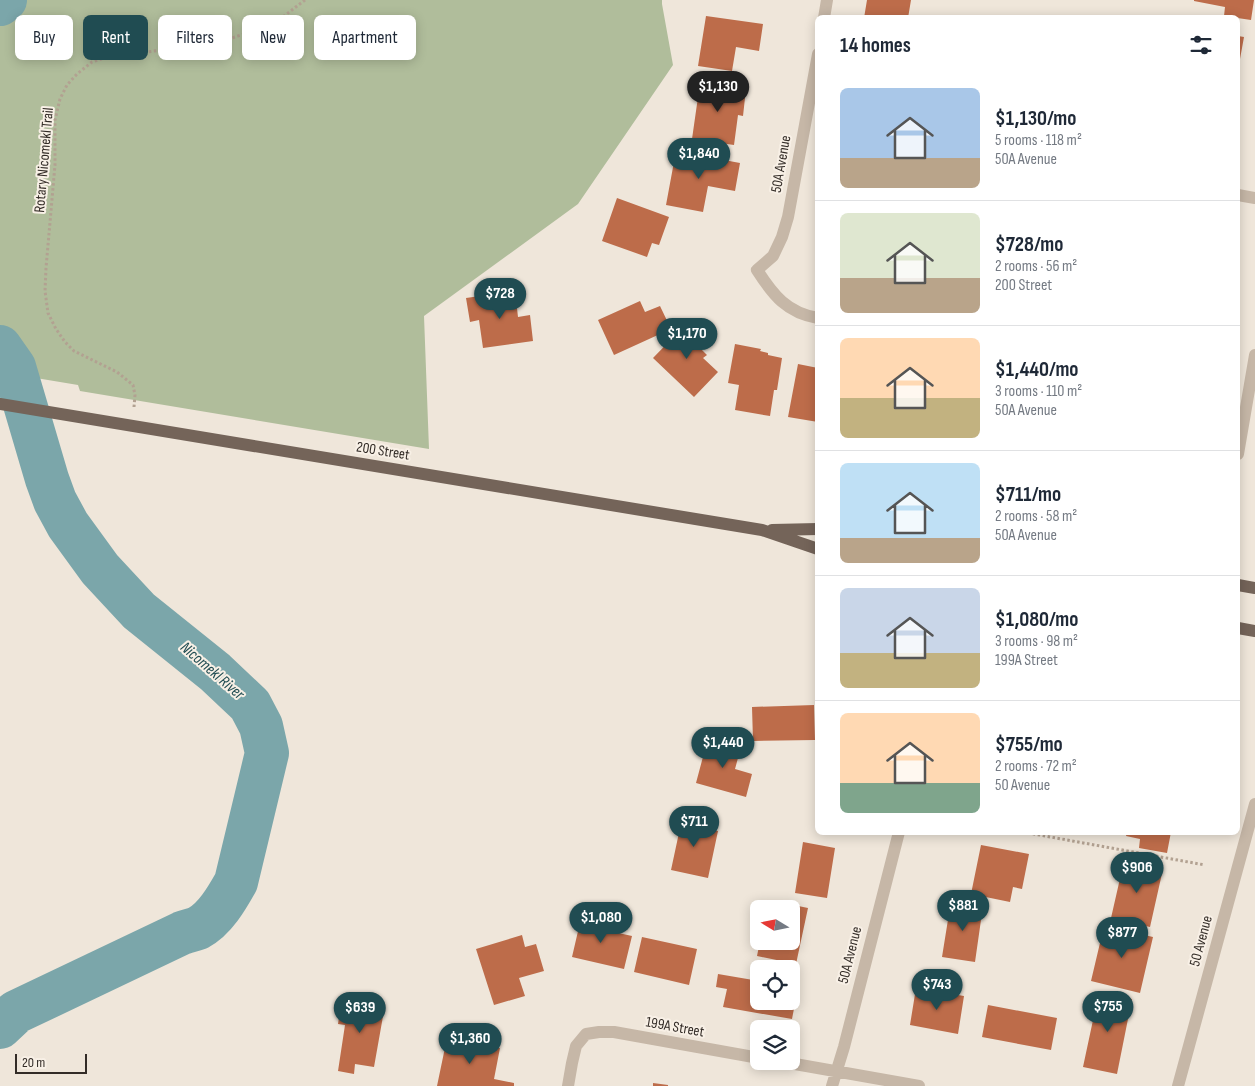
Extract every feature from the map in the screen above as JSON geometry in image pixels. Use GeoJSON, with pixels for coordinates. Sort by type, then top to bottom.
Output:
{"type":"FeatureCollection","features":[{"type":"Feature","properties":{"kind":"main road","name":"200 Street"},"geometry":{"type":"LineString","coordinates":[[0,404],[762,530],[815,548]]}},
{"type":"Feature","properties":{"kind":"main road","name":"200 Street"},"geometry":{"type":"LineString","coordinates":[[762,530],[815,529]]}},
{"type":"Feature","properties":{"kind":"main road"},"geometry":{"type":"LineString","coordinates":[[1240,585],[1255,588]]}},
{"type":"Feature","properties":{"kind":"main road"},"geometry":{"type":"LineString","coordinates":[[1240,628],[1255,631]]}},
{"type":"Feature","properties":{"kind":"street"},"geometry":{"type":"LineString","coordinates":[[824,15],[827,0]]}},
{"type":"Feature","properties":{"kind":"street","name":"50A Avenue"},"geometry":{"type":"LineString","coordinates":[[815,88],[812,121],[782,237],[772,256],[757,270],[769,289],[785,305],[806,316],[815,318]]}},
{"type":"Feature","properties":{"kind":"street"},"geometry":{"type":"LineString","coordinates":[[1240,195],[1255,198]]}},
{"type":"Feature","properties":{"kind":"street"},"geometry":{"type":"LineString","coordinates":[[1240,427],[1243,387],[1255,355]]}},
{"type":"Feature","properties":{"kind":"street","name":"50 Avenue"},"geometry":{"type":"LineString","coordinates":[[1178,1086],[1255,804]]}},
{"type":"Feature","properties":{"kind":"street","name":"50A Avenue"},"geometry":{"type":"LineString","coordinates":[[832,1086],[844,1047],[898,835]]}},
{"type":"Feature","properties":{"kind":"street","name":"199A Street"},"geometry":{"type":"LineString","coordinates":[[568,1086],[576,1046],[586,1034],[614,1032],[750,1056]]}},
{"type":"Feature","properties":{"kind":"street"},"geometry":{"type":"LineString","coordinates":[[800,1065],[919,1086]]}},
{"type":"Feature","properties":{"kind":"path","name":"Rotary Nicomekl Trail"},"geometry":{"type":"LineString","coordinates":[[135,395],[133,385],[117,372],[74,351],[56,330],[48,313],[45,291],[46,268],[55,165],[56,120],[60,99],[67,85],[92,62],[108,57],[226,40],[259,29],[284,16],[305,0]]}},
{"type":"Feature","properties":{"kind":"path"},"geometry":{"type":"LineString","coordinates":[[1040,835],[1205,865]]}},
{"type":"Feature","properties":{"kind":"green space"},"geometry":{"type":"Polygon","coordinates":[[[0,0],[662,0],[673,65],[578,204],[424,316],[429,449],[80,391],[78,385],[0,372],[0,0]]]}},
{"type":"Feature","properties":{"kind":"building"},"geometry":{"type":"Polygon","coordinates":[[[867,0],[911,0],[908,15],[864,15],[867,0]]]}},
{"type":"Feature","properties":{"kind":"building"},"geometry":{"type":"Polygon","coordinates":[[[1254,0],[1251,20],[1240,18],[1240,15],[1224,15],[1225,7],[1194,1],[1254,0]]]}},
{"type":"Feature","properties":{"kind":"building"},"geometry":{"type":"Polygon","coordinates":[[[706,16],[763,24],[759,51],[736,47],[732,71],[698,66],[706,16]]]}},
{"type":"Feature","properties":{"kind":"building"},"geometry":{"type":"Polygon","coordinates":[[[1240,36],[1244,37],[1240,59],[1240,36]]]}},
{"type":"Feature","properties":{"kind":"building"},"geometry":{"type":"Polygon","coordinates":[[[700,83],[746,89],[743,116],[738,115],[734,145],[692,139],[700,83]]]}},
{"type":"Feature","properties":{"kind":"building"},"geometry":{"type":"Polygon","coordinates":[[[676,151],[740,163],[735,191],[708,186],[703,212],[666,205],[676,151]]]}},
{"type":"Feature","properties":{"kind":"building"},"geometry":{"type":"Polygon","coordinates":[[[617,198],[669,217],[659,245],[652,243],[647,257],[602,241],[617,198]]]}},
{"type":"Feature","properties":{"kind":"building"},"geometry":{"type":"Polygon","coordinates":[[[515,291],[518,317],[530,315],[533,341],[483,348],[479,320],[470,322],[466,298],[515,291]]]}},
{"type":"Feature","properties":{"kind":"building"},"geometry":{"type":"Polygon","coordinates":[[[640,301],[645,312],[660,306],[671,329],[614,355],[598,320],[640,301]]]}},
{"type":"Feature","properties":{"kind":"building"},"geometry":{"type":"Polygon","coordinates":[[[689,321],[709,341],[701,349],[707,355],[703,358],[718,372],[694,397],[653,358],[689,321]]]}},
{"type":"Feature","properties":{"kind":"building"},"geometry":{"type":"Polygon","coordinates":[[[735,344],[761,349],[760,351],[768,353],[768,355],[782,358],[777,390],[774,390],[770,416],[735,410],[739,385],[728,383],[735,344]]]}},
{"type":"Feature","properties":{"kind":"building"},"geometry":{"type":"Polygon","coordinates":[[[798,364],[815,367],[815,422],[788,417],[798,364]]]}},
{"type":"Feature","properties":{"kind":"building"},"geometry":{"type":"Polygon","coordinates":[[[814,705],[815,740],[753,741],[752,707],[814,705]]]}},
{"type":"Feature","properties":{"kind":"building"},"geometry":{"type":"Polygon","coordinates":[[[708,738],[741,747],[735,769],[752,774],[746,797],[696,783],[708,738]]]}},
{"type":"Feature","properties":{"kind":"building"},"geometry":{"type":"Polygon","coordinates":[[[683,814],[702,818],[700,828],[718,831],[708,878],[671,870],[683,814]]]}},
{"type":"Feature","properties":{"kind":"building"},"geometry":{"type":"Polygon","coordinates":[[[1170,835],[1167,853],[1139,848],[1140,839],[1126,836],[1170,835]]]}},
{"type":"Feature","properties":{"kind":"building"},"geometry":{"type":"Polygon","coordinates":[[[803,842],[835,848],[827,898],[795,893],[803,842]]]}},
{"type":"Feature","properties":{"kind":"building"},"geometry":{"type":"Polygon","coordinates":[[[981,845],[1029,854],[1022,889],[1013,887],[1010,902],[971,894],[981,845]]]}},
{"type":"Feature","properties":{"kind":"building"},"geometry":{"type":"Polygon","coordinates":[[[1124,861],[1163,869],[1150,927],[1111,918],[1124,861]]]}},
{"type":"Feature","properties":{"kind":"building"},"geometry":{"type":"Polygon","coordinates":[[[951,901],[983,906],[975,962],[942,957],[951,901]]]}},
{"type":"Feature","properties":{"kind":"building"},"geometry":{"type":"Polygon","coordinates":[[[800,906],[808,908],[800,945],[800,906]]]}},
{"type":"Feature","properties":{"kind":"building"},"geometry":{"type":"Polygon","coordinates":[[[582,914],[598,917],[596,928],[632,936],[624,969],[572,957],[582,914]]]}},
{"type":"Feature","properties":{"kind":"building"},"geometry":{"type":"Polygon","coordinates":[[[1104,926],[1153,937],[1140,993],[1091,981],[1104,926]]]}},
{"type":"Feature","properties":{"kind":"building"},"geometry":{"type":"Polygon","coordinates":[[[522,935],[525,947],[536,944],[544,971],[519,978],[525,996],[494,1005],[476,949],[522,935]]]}},
{"type":"Feature","properties":{"kind":"building"},"geometry":{"type":"Polygon","coordinates":[[[642,937],[697,949],[689,985],[634,972],[642,937]]]}},
{"type":"Feature","properties":{"kind":"building"},"geometry":{"type":"Polygon","coordinates":[[[758,950],[799,950],[797,960],[776,960],[757,956],[758,950]]]}},
{"type":"Feature","properties":{"kind":"building"},"geometry":{"type":"Polygon","coordinates":[[[718,974],[750,979],[750,1010],[794,1010],[792,1019],[723,1007],[727,989],[716,987],[718,974]]]}},
{"type":"Feature","properties":{"kind":"building"},"geometry":{"type":"Polygon","coordinates":[[[916,988],[964,996],[958,1034],[910,1025],[916,988]]]}},
{"type":"Feature","properties":{"kind":"building"},"geometry":{"type":"Polygon","coordinates":[[[1099,992],[1132,999],[1117,1074],[1083,1067],[1099,992]]]}},
{"type":"Feature","properties":{"kind":"building"},"geometry":{"type":"Polygon","coordinates":[[[342,998],[385,1005],[374,1067],[355,1064],[354,1074],[338,1071],[345,1025],[338,1024],[342,998]]]}},
{"type":"Feature","properties":{"kind":"building"},"geometry":{"type":"Polygon","coordinates":[[[988,1005],[1057,1018],[1051,1050],[982,1037],[988,1005]]]}},
{"type":"Feature","properties":{"kind":"building"},"geometry":{"type":"Polygon","coordinates":[[[447,1038],[500,1048],[494,1079],[514,1083],[514,1086],[437,1086],[447,1038]]]}},
{"type":"Feature","properties":{"kind":"building"},"geometry":{"type":"Polygon","coordinates":[[[653,1083],[668,1085],[668,1086],[653,1086],[653,1083]]]}},
{"type":"Feature","properties":{"kind":"waterway","name":"Nicomekl River"},"geometry":{"type":"LineString","coordinates":[[0,4],[5,0]]}},
{"type":"Feature","properties":{"kind":"waterway","name":"Nicomekl River"},"geometry":{"type":"LineString","coordinates":[[0,347],[14,367],[47,479],[55,501],[68,525],[100,569],[139,611],[215,672],[250,705],[261,726],[267,753],[236,882],[215,914],[198,928],[182,933],[16,1012],[0,1027]]}}]}
